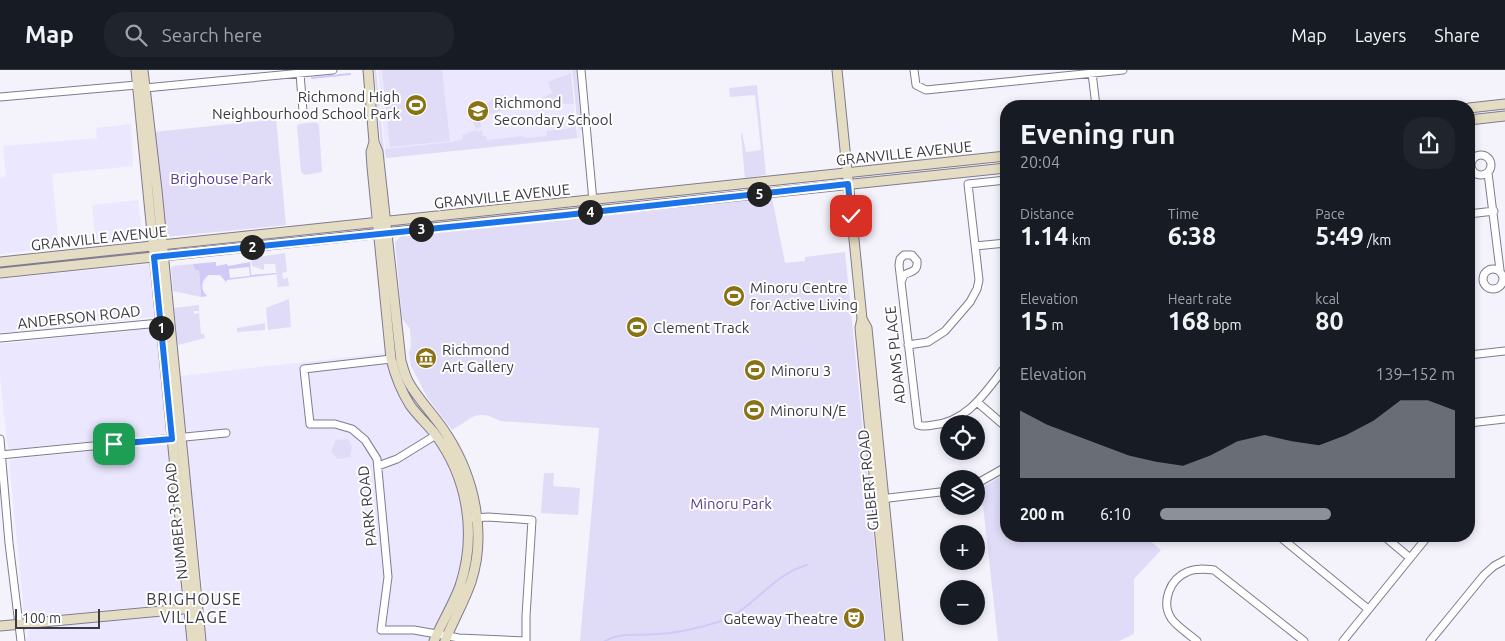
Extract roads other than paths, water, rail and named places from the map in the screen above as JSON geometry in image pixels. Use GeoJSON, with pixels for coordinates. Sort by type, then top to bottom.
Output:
{"type":"FeatureCollection","features":[{"type":"Feature","properties":{"kind":"main road","name":"NUMBER 3 ROAD"},"geometry":{"type":"LineString","coordinates":[[136,70],[142,89]]}},
{"type":"Feature","properties":{"kind":"main road","name":"NUMBER 3 ROAD"},"geometry":{"type":"LineString","coordinates":[[143,70],[142,89],[159,256],[182,438],[193,608],[192,641]]}},
{"type":"Feature","properties":{"kind":"main road"},"geometry":{"type":"LineString","coordinates":[[368,70],[374,142],[371,152],[383,233],[391,359],[402,391],[411,406],[436,434],[448,454],[457,473],[478,538],[474,570],[467,591],[446,638]]}},
{"type":"Feature","properties":{"kind":"main road","name":"GILBERT ROAD"},"geometry":{"type":"LineString","coordinates":[[837,70],[862,319],[860,328],[898,641]]}},
{"type":"Feature","properties":{"kind":"main road"},"geometry":{"type":"LineString","coordinates":[[1475,107],[1505,104]]}},
{"type":"Feature","properties":{"kind":"main road"},"geometry":{"type":"LineString","coordinates":[[1475,119],[1505,116]]}},
{"type":"Feature","properties":{"kind":"main road","name":"GRANVILLE AVENUE"},"geometry":{"type":"LineString","coordinates":[[0,262],[1000,157]]}},
{"type":"Feature","properties":{"kind":"main road","name":"GRANVILLE AVENUE"},"geometry":{"type":"LineString","coordinates":[[0,273],[1000,169]]}},
{"type":"Feature","properties":{"kind":"main road"},"geometry":{"type":"LineString","coordinates":[[383,233],[401,361],[408,381],[420,400],[444,429],[462,464],[474,500],[473,519],[464,572],[453,604],[436,637]]}},
{"type":"Feature","properties":{"kind":"main road","name":"NUMBER 3 ROAD"},"geometry":{"type":"LineString","coordinates":[[159,256],[160,322],[172,439],[193,608],[201,641]]}},
{"type":"Feature","properties":{"kind":"main road","name":"GILBERT ROAD"},"geometry":{"type":"LineString","coordinates":[[880,499],[890,641]]}},
{"type":"Feature","properties":{"kind":"main road"},"geometry":{"type":"LineString","coordinates":[[0,626],[193,608]]}},
{"type":"Feature","properties":{"kind":"street"},"geometry":{"type":"LineString","coordinates":[[0,98],[142,89],[334,70]]}},
{"type":"Feature","properties":{"kind":"street"},"geometry":{"type":"LineString","coordinates":[[581,70],[593,201]]}},
{"type":"Feature","properties":{"kind":"street"},"geometry":{"type":"LineString","coordinates":[[914,70],[916,86],[926,90],[1123,70]]}},
{"type":"Feature","properties":{"kind":"street"},"geometry":{"type":"LineString","coordinates":[[300,73],[304,112]]}},
{"type":"Feature","properties":{"kind":"street"},"geometry":{"type":"LineString","coordinates":[[1092,73],[1095,100]]}},
{"type":"Feature","properties":{"kind":"street"},"geometry":{"type":"LineString","coordinates":[[1488,172],[1500,270]]}},
{"type":"Feature","properties":{"kind":"street"},"geometry":{"type":"LineString","coordinates":[[908,345],[928,342],[937,337],[953,324],[970,302],[977,289],[978,280],[968,184],[1000,181]]}},
{"type":"Feature","properties":{"kind":"street"},"geometry":{"type":"LineString","coordinates":[[1475,213],[1494,211]]}},
{"type":"Feature","properties":{"kind":"street"},"geometry":{"type":"LineString","coordinates":[[975,246],[1000,244]]}},
{"type":"Feature","properties":{"kind":"street","name":"ADAMS PLACE"},"geometry":{"type":"LineString","coordinates":[[901,282],[916,421],[918,425],[940,424],[952,421],[967,412],[977,402]]}},
{"type":"Feature","properties":{"kind":"street","name":"ANDERSON ROAD"},"geometry":{"type":"LineString","coordinates":[[0,338],[160,322]]}},
{"type":"Feature","properties":{"kind":"street"},"geometry":{"type":"LineString","coordinates":[[1475,354],[1505,351]]}},
{"type":"Feature","properties":{"kind":"street","name":"PARK ROAD"},"geometry":{"type":"LineString","coordinates":[[391,359],[304,369],[310,424],[335,424],[352,429],[369,446],[377,459],[388,577],[381,630],[414,630],[436,637]]}},
{"type":"Feature","properties":{"kind":"street"},"geometry":{"type":"LineString","coordinates":[[1000,373],[977,402],[1000,422]]}},
{"type":"Feature","properties":{"kind":"street"},"geometry":{"type":"LineString","coordinates":[[1475,422],[1505,419]]}},
{"type":"Feature","properties":{"kind":"street"},"geometry":{"type":"LineString","coordinates":[[1,455],[226,433]]}},
{"type":"Feature","properties":{"kind":"street"},"geometry":{"type":"LineString","coordinates":[[378,466],[397,459],[436,434]]}},
{"type":"Feature","properties":{"kind":"street"},"geometry":{"type":"LineString","coordinates":[[0,438],[9,543],[21,641]]}},
{"type":"Feature","properties":{"kind":"street"},"geometry":{"type":"LineString","coordinates":[[985,479],[1000,470]]}},
{"type":"Feature","properties":{"kind":"street"},"geometry":{"type":"LineString","coordinates":[[880,499],[940,492]]}},
{"type":"Feature","properties":{"kind":"street"},"geometry":{"type":"LineString","coordinates":[[436,637],[526,641],[532,520],[488,517],[473,519]]}},
{"type":"Feature","properties":{"kind":"street"},"geometry":{"type":"LineString","coordinates":[[1286,542],[1368,609]]}},
{"type":"Feature","properties":{"kind":"street"},"geometry":{"type":"LineString","coordinates":[[1391,542],[1410,558]]}},
{"type":"Feature","properties":{"kind":"street"},"geometry":{"type":"LineString","coordinates":[[1343,641],[1423,542]]}},
{"type":"Feature","properties":{"kind":"street"},"geometry":{"type":"LineString","coordinates":[[1430,641],[1484,575],[1494,566],[1505,560]]}},
{"type":"Feature","properties":{"kind":"street"},"geometry":{"type":"LineString","coordinates":[[1197,641],[1171,618],[1166,602],[1169,590],[1174,582],[1185,572],[1197,569],[1214,570],[1304,641]]}},
{"type":"Feature","properties":{"kind":"waterway"},"geometry":{"type":"LineString","coordinates":[[312,78],[350,74]]}},
{"type":"Feature","properties":{"kind":"waterway"},"geometry":{"type":"LineString","coordinates":[[605,641],[624,635],[651,635],[681,631],[721,621],[743,609],[783,576],[807,565]]}},
{"type":"Feature","properties":{"kind":"place","name":"Richmond High Neighbourhood School Park"},"geometry":{"type":"Point","coordinates":[416,105]}},
{"type":"Feature","properties":{"kind":"place","name":"Richmond Secondary School"},"geometry":{"type":"Point","coordinates":[478,111]}},
{"type":"Feature","properties":{"kind":"place","name":"Minoru Centre for Active Living"},"geometry":{"type":"Point","coordinates":[734,296]}},
{"type":"Feature","properties":{"kind":"place","name":"Clement Track"},"geometry":{"type":"Point","coordinates":[637,327]}},
{"type":"Feature","properties":{"kind":"place","name":"Richmond Art Gallery"},"geometry":{"type":"Point","coordinates":[426,358]}},
{"type":"Feature","properties":{"kind":"place","name":"Minoru 3"},"geometry":{"type":"Point","coordinates":[755,370]}},
{"type":"Feature","properties":{"kind":"place","name":"Minoru N/E"},"geometry":{"type":"Point","coordinates":[754,410]}},
{"type":"Feature","properties":{"kind":"place","name":"Gateway Theatre"},"geometry":{"type":"Point","coordinates":[854,618]}},
{"type":"Feature","properties":{"kind":"district","name":"BRIGHOUSE VILLAGE"},"geometry":{"type":"Point","coordinates":[194,608]}},
{"type":"Feature","properties":{"kind":"park label","name":"Brighouse Park"},"geometry":{"type":"Point","coordinates":[221,178]}},
{"type":"Feature","properties":{"kind":"park label","name":"Minoru Park"},"geometry":{"type":"Point","coordinates":[731,503]}}]}
